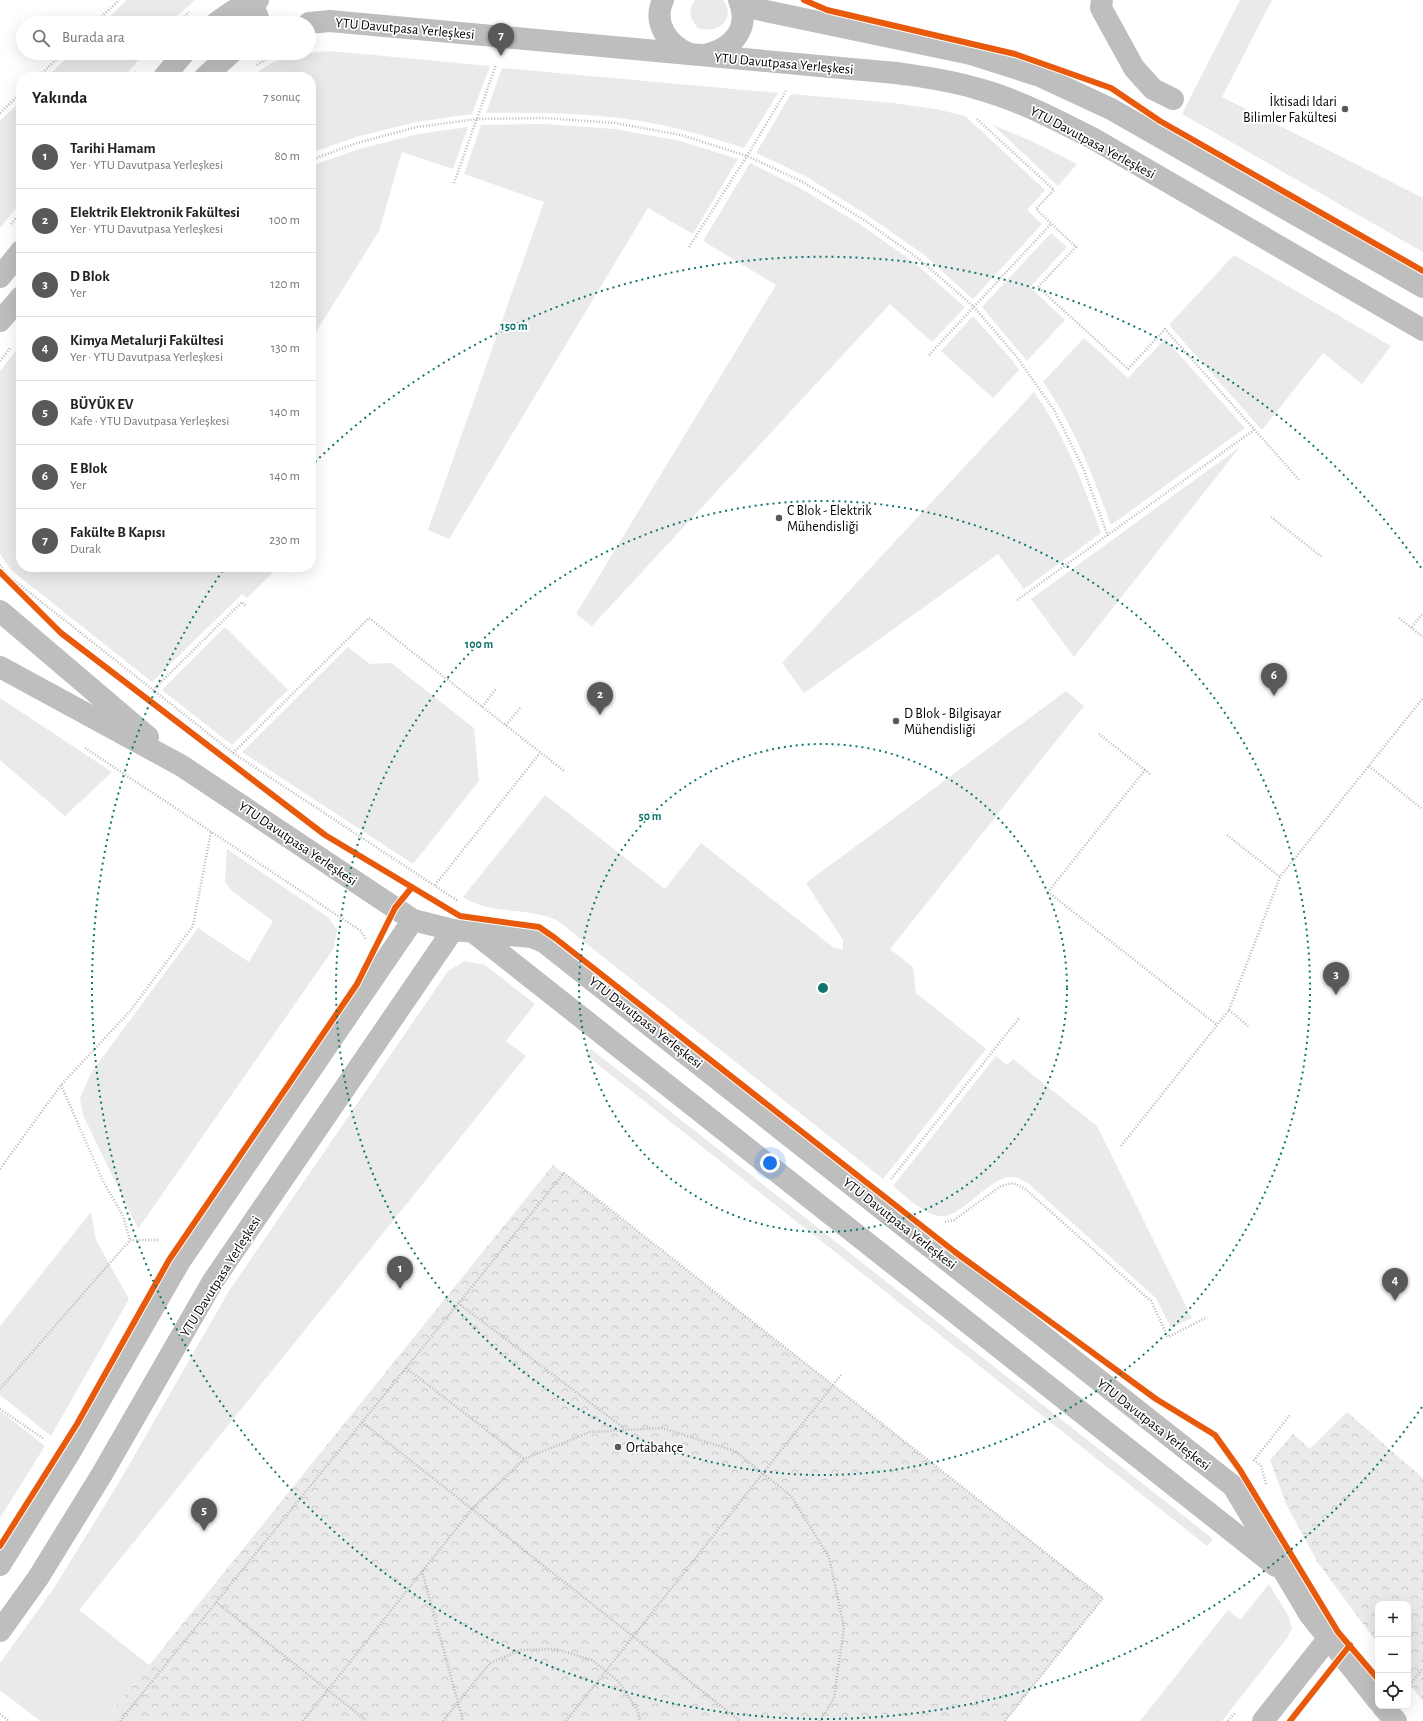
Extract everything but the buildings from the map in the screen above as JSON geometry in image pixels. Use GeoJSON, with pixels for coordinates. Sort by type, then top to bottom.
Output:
{"type":"FeatureCollection","features":[{"type":"Feature","properties":{"kind":"street","name":"YTU Davutpasa Yerleşkesi"},"geometry":{"type":"LineString","coordinates":[[663,0],[660,16],[662,29],[669,41],[679,50],[698,55],[719,52],[730,44],[739,33],[742,20],[741,3],[971,54],[1040,76],[1111,109],[1423,287]]}},
{"type":"Feature","properties":{"kind":"street"},"geometry":{"type":"LineString","coordinates":[[1102,0],[1101,8],[1134,68],[1153,89],[1173,98]]}},
{"type":"Feature","properties":{"kind":"street"},"geometry":{"type":"LineString","coordinates":[[226,16],[254,1],[258,16]]}},
{"type":"Feature","properties":{"kind":"street","name":"YTU Davutpasa Yerleşkesi"},"geometry":{"type":"LineString","coordinates":[[316,22],[330,21],[896,73],[942,80],[999,95],[1042,112],[1094,138],[1423,330]]}},
{"type":"Feature","properties":{"kind":"street"},"geometry":{"type":"LineString","coordinates":[[168,72],[178,60]]}},
{"type":"Feature","properties":{"kind":"street"},"geometry":{"type":"LineString","coordinates":[[210,72],[223,60]]}},
{"type":"Feature","properties":{"kind":"street"},"geometry":{"type":"LineString","coordinates":[[0,276],[16,257]]}},
{"type":"Feature","properties":{"kind":"street"},"geometry":{"type":"LineString","coordinates":[[0,322],[16,303]]}},
{"type":"Feature","properties":{"kind":"street","name":"YTU Davutpasa Yerleşkesi"},"geometry":{"type":"LineString","coordinates":[[0,611],[182,766]]}},
{"type":"Feature","properties":{"kind":"street","name":"YTU Davutpasa Yerleşkesi"},"geometry":{"type":"LineString","coordinates":[[0,667],[182,766],[413,920],[463,931],[532,937],[544,942],[1233,1486],[1310,1615],[1375,1697]]}},
{"type":"Feature","properties":{"kind":"street"},"geometry":{"type":"LineString","coordinates":[[0,1565],[69,1454],[180,1261],[413,920]]}},
{"type":"Feature","properties":{"kind":"street","name":"YTU Davutpasa Yerleşkesi"},"geometry":{"type":"LineString","coordinates":[[463,931],[1286,1574]]}},
{"type":"Feature","properties":{"kind":"street","name":"YTU Davutpasa Yerleşkesi"},"geometry":{"type":"LineString","coordinates":[[0,1631],[38,1578],[102,1474],[213,1281],[463,931]]}},
{"type":"Feature","properties":{"kind":"street"},"geometry":{"type":"LineString","coordinates":[[1263,1721],[1328,1639]]}},
{"type":"Feature","properties":{"kind":"street"},"geometry":{"type":"LineString","coordinates":[[1385,1709],[1396,1721]]}},
{"type":"Feature","properties":{"kind":"path"},"geometry":{"type":"LineString","coordinates":[[102,16],[119,0]]}},
{"type":"Feature","properties":{"kind":"path"},"geometry":{"type":"LineString","coordinates":[[43,72],[56,60]]}},
{"type":"Feature","properties":{"kind":"path"},"geometry":{"type":"LineString","coordinates":[[252,68],[265,60]]}},
{"type":"Feature","properties":{"kind":"path"},"geometry":{"type":"LineString","coordinates":[[454,183],[498,61]]}},
{"type":"Feature","properties":{"kind":"path"},"geometry":{"type":"LineString","coordinates":[[689,247],[788,88],[780,87]]}},
{"type":"Feature","properties":{"kind":"path"},"geometry":{"type":"LineString","coordinates":[[0,113],[16,98]]}},
{"type":"Feature","properties":{"kind":"path"},"geometry":{"type":"LineString","coordinates":[[973,116],[1054,190],[1036,209],[1076,247],[1038,287],[1128,370],[1165,330],[1300,481]]}},
{"type":"Feature","properties":{"kind":"path"},"geometry":{"type":"LineString","coordinates":[[316,158],[357,143],[417,127],[477,119],[544,118],[615,123],[681,135],[747,156],[803,182],[864,220],[919,259],[974,307],[1016,356],[1054,410],[1084,468],[1108,536]]}},
{"type":"Feature","properties":{"kind":"path"},"geometry":{"type":"LineString","coordinates":[[929,355],[1051,224]]}},
{"type":"Feature","properties":{"kind":"path"},"geometry":{"type":"LineString","coordinates":[[0,361],[13,345]]}},
{"type":"Feature","properties":{"kind":"path"},"geometry":{"type":"LineString","coordinates":[[1017,600],[1254,430]]}},
{"type":"Feature","properties":{"kind":"path"},"geometry":{"type":"LineString","coordinates":[[1272,517],[1322,557]]}},
{"type":"Feature","properties":{"kind":"path"},"geometry":{"type":"LineString","coordinates":[[0,565],[6,574],[233,753],[369,618],[564,771]]}},
{"type":"Feature","properties":{"kind":"path"},"geometry":{"type":"LineString","coordinates":[[0,572],[28,600]]}},
{"type":"Feature","properties":{"kind":"path"},"geometry":{"type":"LineString","coordinates":[[153,690],[242,602],[246,606]]}},
{"type":"Feature","properties":{"kind":"path"},"geometry":{"type":"LineString","coordinates":[[1412,628],[1423,613]]}},
{"type":"Feature","properties":{"kind":"path"},"geometry":{"type":"LineString","coordinates":[[1399,618],[1423,637]]}},
{"type":"Feature","properties":{"kind":"path"},"geometry":{"type":"LineString","coordinates":[[482,707],[496,689]]}},
{"type":"Feature","properties":{"kind":"path"},"geometry":{"type":"LineString","coordinates":[[1121,1146],[1229,1010],[1280,877],[1423,698]]}},
{"type":"Feature","properties":{"kind":"path"},"geometry":{"type":"LineString","coordinates":[[506,725],[520,708]]}},
{"type":"Feature","properties":{"kind":"path"},"geometry":{"type":"LineString","coordinates":[[1099,734],[1150,774]]}},
{"type":"Feature","properties":{"kind":"path"},"geometry":{"type":"LineString","coordinates":[[79,744],[361,931],[368,943]]}},
{"type":"Feature","properties":{"kind":"path"},"geometry":{"type":"LineString","coordinates":[[435,886],[540,752]]}},
{"type":"Feature","properties":{"kind":"path"},"geometry":{"type":"LineString","coordinates":[[1368,766],[1421,808]]}},
{"type":"Feature","properties":{"kind":"path"},"geometry":{"type":"LineString","coordinates":[[1145,770],[1048,892],[1217,1025]]}},
{"type":"Feature","properties":{"kind":"path"},"geometry":{"type":"LineString","coordinates":[[0,1169],[61,1084],[131,1010],[193,926],[212,832]]}},
{"type":"Feature","properties":{"kind":"path"},"geometry":{"type":"LineString","coordinates":[[1227,835],[1280,877]]}},
{"type":"Feature","properties":{"kind":"path"},"geometry":{"type":"LineString","coordinates":[[1229,1010],[1248,1026]]}},
{"type":"Feature","properties":{"kind":"path"},"geometry":{"type":"LineString","coordinates":[[889,1181],[1020,1017]]}},
{"type":"Feature","properties":{"kind":"path"},"geometry":{"type":"LineString","coordinates":[[61,1084],[104,1184],[123,1216],[130,1240]]}},
{"type":"Feature","properties":{"kind":"path"},"geometry":{"type":"LineString","coordinates":[[120,1721],[564,1173],[1103,1598],[1005,1721]]}},
{"type":"Feature","properties":{"kind":"path"},"geometry":{"type":"LineString","coordinates":[[940,1223],[954,1220],[1001,1186],[1013,1184],[1024,1188],[1151,1301],[1168,1337],[1207,1317]]}},
{"type":"Feature","properties":{"kind":"path"},"geometry":{"type":"LineString","coordinates":[[0,1390],[130,1240],[161,1240]]}},
{"type":"Feature","properties":{"kind":"path"},"geometry":{"type":"LineString","coordinates":[[458,1303],[626,1430]]}},
{"type":"Feature","properties":{"kind":"path"},"geometry":{"type":"LineString","coordinates":[[406,1368],[524,1459]]}},
{"type":"Feature","properties":{"kind":"path"},"geometry":{"type":"LineString","coordinates":[[566,1721],[841,1376]]}},
{"type":"Feature","properties":{"kind":"path"},"geometry":{"type":"LineString","coordinates":[[0,1409],[46,1440]]}},
{"type":"Feature","properties":{"kind":"path"},"geometry":{"type":"LineString","coordinates":[[1267,1487],[1261,1466],[1254,1460],[1290,1415]]}},
{"type":"Feature","properties":{"kind":"path"},"geometry":{"type":"LineString","coordinates":[[362,1422],[740,1721]]}},
{"type":"Feature","properties":{"kind":"path"},"geometry":{"type":"LineString","coordinates":[[303,1721],[472,1508],[524,1459],[590,1432],[662,1428],[734,1451],[763,1473],[791,1496],[829,1557],[844,1627],[834,1698],[820,1721]]}},
{"type":"Feature","properties":{"kind":"path"},"geometry":{"type":"LineString","coordinates":[[422,1571],[463,1721]]}},
{"type":"Feature","properties":{"kind":"path"},"geometry":{"type":"LineString","coordinates":[[216,1602],[367,1721]]}},
{"type":"Feature","properties":{"kind":"path"},"geometry":{"type":"LineString","coordinates":[[443,1721],[490,1663],[521,1650],[556,1649],[592,1660],[619,1682],[638,1711],[640,1721]]}},
{"type":"Feature","properties":{"kind":"path"},"geometry":{"type":"LineString","coordinates":[[1411,1683],[1423,1668]]}},
{"type":"Feature","properties":{"kind":"path"},"geometry":{"type":"LineString","coordinates":[[1228,1721],[1238,1709]]}},
{"type":"Feature","properties":{"kind":"path"},"geometry":{"type":"LineString","coordinates":[[0,1714],[9,1721]]}},
{"type":"Feature","properties":{"kind":"green space"},"geometry":{"type":"Polygon","coordinates":[[[127,0],[195,0],[177,16],[110,16],[127,0]]]}},
{"type":"Feature","properties":{"kind":"green space"},"geometry":{"type":"Polygon","coordinates":[[[695,0],[723,0],[727,7],[727,19],[718,27],[712,29],[705,30],[698,28],[690,14],[691,7],[695,0]]]}},
{"type":"Feature","properties":{"kind":"green space"},"geometry":{"type":"Polygon","coordinates":[[[1240,0],[1272,0],[1222,97],[1423,198],[1423,252],[1182,114],[1240,0]]]}},
{"type":"Feature","properties":{"kind":"green space"},"geometry":{"type":"Polygon","coordinates":[[[330,51],[490,66],[472,114],[416,122],[356,137],[316,151],[316,72],[258,72],[273,62],[280,60],[316,60],[316,52],[330,51]]]}},
{"type":"Feature","properties":{"kind":"green space"},"geometry":{"type":"Polygon","coordinates":[[[65,60],[138,60],[128,72],[52,72],[65,60]]]}},
{"type":"Feature","properties":{"kind":"green space"},"geometry":{"type":"Polygon","coordinates":[[[502,68],[778,93],[744,148],[691,132],[659,124],[634,120],[560,113],[486,113],[502,68]]]}},
{"type":"Feature","properties":{"kind":"green space"},"geometry":{"type":"Polygon","coordinates":[[[791,94],[893,103],[936,109],[965,116],[1045,190],[1027,210],[1042,224],[973,299],[923,254],[867,215],[807,177],[756,153],[791,94]]]}},
{"type":"Feature","properties":{"kind":"green space"},"geometry":{"type":"Polygon","coordinates":[[[16,106],[16,208],[0,228],[0,121],[16,106]]]}},
{"type":"Feature","properties":{"kind":"green space"},"geometry":{"type":"Polygon","coordinates":[[[544,124],[615,129],[680,141],[738,159],[693,234],[648,208],[449,539],[428,530],[544,202],[464,174],[481,125],[544,124]]]}},
{"type":"Feature","properties":{"kind":"green space"},"geometry":{"type":"Polygon","coordinates":[[[993,125],[1029,140],[1077,164],[1058,186],[993,125]]]}},
{"type":"Feature","properties":{"kind":"green space"},"geometry":{"type":"Polygon","coordinates":[[[468,127],[453,169],[402,152],[379,231],[316,332],[316,164],[359,149],[418,134],[468,127]]]}},
{"type":"Feature","properties":{"kind":"green space"},"geometry":{"type":"Polygon","coordinates":[[[750,163],[800,188],[861,225],[915,263],[965,307],[932,342],[890,304],[592,626],[576,614],[776,285],[703,241],[750,163]]]}},
{"type":"Feature","properties":{"kind":"green space"},"geometry":{"type":"Polygon","coordinates":[[[1051,233],[1067,247],[1030,287],[1065,320],[1027,361],[982,307],[1051,233]]]}},
{"type":"Feature","properties":{"kind":"green space"},"geometry":{"type":"Polygon","coordinates":[[[1234,255],[1391,346],[1362,384],[1323,353],[1262,430],[1169,325],[1234,255]]]}},
{"type":"Feature","properties":{"kind":"green space"},"geometry":{"type":"Polygon","coordinates":[[[973,316],[1019,370],[993,398],[941,351],[973,316]]]}},
{"type":"Feature","properties":{"kind":"green space"},"geometry":{"type":"Polygon","coordinates":[[[1084,338],[1128,378],[1165,339],[1245,428],[1111,525],[1090,469],[1074,434],[1043,382],[1084,338]]]}},
{"type":"Feature","properties":{"kind":"green space"},"geometry":{"type":"Polygon","coordinates":[[[16,350],[16,572],[273,572],[247,598],[242,594],[152,682],[11,570],[0,554],[0,371],[16,350]]]}},
{"type":"Feature","properties":{"kind":"green space"},"geometry":{"type":"Polygon","coordinates":[[[1034,392],[1055,425],[1064,443],[1080,478],[1101,533],[1024,589],[998,554],[804,693],[782,663],[1034,392]]]}},
{"type":"Feature","properties":{"kind":"green space"},"geometry":{"type":"Polygon","coordinates":[[[1240,447],[1074,657],[1031,599],[1240,447]]]}},
{"type":"Feature","properties":{"kind":"green space"},"geometry":{"type":"Polygon","coordinates":[[[225,627],[288,690],[232,745],[162,690],[225,627]]]}},
{"type":"Feature","properties":{"kind":"green space"},"geometry":{"type":"Polygon","coordinates":[[[348,647],[370,664],[391,663],[474,728],[479,781],[413,864],[242,752],[348,647]]]}},
{"type":"Feature","properties":{"kind":"green space"},"geometry":{"type":"Polygon","coordinates":[[[1066,691],[1084,706],[890,949],[913,967],[916,993],[986,1049],[883,1179],[558,921],[546,916],[486,907],[463,897],[545,795],[665,889],[701,843],[834,948],[843,949],[843,940],[806,883],[1066,691]]]}},
{"type":"Feature","properties":{"kind":"green space"},"geometry":{"type":"Polygon","coordinates":[[[0,698],[112,772],[65,816],[0,760],[0,698]]]}},
{"type":"Feature","properties":{"kind":"green space"},"geometry":{"type":"Polygon","coordinates":[[[227,849],[328,917],[337,930],[334,948],[138,1229],[83,1115],[80,1098],[91,1073],[198,928],[249,962],[273,921],[232,891],[225,882],[227,849]]]}},
{"type":"Feature","properties":{"kind":"green space"},"geometry":{"type":"Polygon","coordinates":[[[465,961],[485,965],[535,1004],[506,1041],[526,1056],[79,1610],[149,1665],[104,1721],[40,1721],[0,1690],[0,1663],[54,1588],[118,1484],[229,1291],[448,971],[465,961]]]}},
{"type":"Feature","properties":{"kind":"green space"},"geometry":{"type":"Polygon","coordinates":[[[591,1049],[1213,1539],[1207,1546],[586,1055],[591,1049]]]}},
{"type":"Feature","properties":{"kind":"green space"},"geometry":{"type":"Polygon","coordinates":[[[996,1056],[1007,1065],[1013,1059],[1097,1126],[1192,1318],[1171,1328],[1156,1298],[1028,1183],[1018,1178],[1005,1178],[996,1182],[957,1211],[948,1215],[939,1216],[920,1208],[893,1186],[996,1056]]]}},
{"type":"Feature","properties":{"kind":"green space","name":"Ortabahçe"},"geometry":{"type":"Polygon","coordinates":[[[553,1165],[1103,1598],[1005,1721],[104,1721],[553,1165]]]}},
{"type":"Feature","properties":{"kind":"green space"},"geometry":{"type":"Polygon","coordinates":[[[91,1212],[96,1240],[129,1299],[51,1436],[0,1395],[0,1326],[91,1212]]]}},
{"type":"Feature","properties":{"kind":"green space"},"geometry":{"type":"Polygon","coordinates":[[[0,1411],[45,1446],[0,1518],[0,1411]]]}},
{"type":"Feature","properties":{"kind":"green space"},"geometry":{"type":"Polygon","coordinates":[[[1347,1412],[1423,1478],[1423,1701],[1411,1687],[1411,1601],[1375,1601],[1375,1640],[1318,1563],[1286,1504],[1270,1460],[1293,1434],[1310,1449],[1347,1412]]]}},
{"type":"Feature","properties":{"kind":"green space"},"geometry":{"type":"Polygon","coordinates":[[[1269,1584],[1289,1617],[1292,1628],[1287,1638],[1222,1721],[1140,1721],[1228,1610],[1240,1620],[1269,1584]]]}},
{"type":"Feature","properties":{"kind":"cycle path"},"geometry":{"type":"LineString","coordinates":[[804,0],[827,10],[1015,54],[1111,88],[1160,121],[1423,271]]}},
{"type":"Feature","properties":{"kind":"cycle path"},"geometry":{"type":"LineString","coordinates":[[0,572],[61,633],[325,835],[460,916],[539,927],[955,1252],[1156,1399],[1215,1435],[1240,1470],[1338,1632],[1375,1675]]}},
{"type":"Feature","properties":{"kind":"cycle path"},"geometry":{"type":"LineString","coordinates":[[0,1546],[77,1424],[169,1260],[357,984],[395,908],[412,887]]}},
{"type":"Feature","properties":{"kind":"cycle path"},"geometry":{"type":"LineString","coordinates":[[1290,1721],[1350,1645]]}},
{"type":"Feature","properties":{"kind":"place","name":"Fakülte B Kapısı"},"geometry":{"type":"Point","coordinates":[501,56]}},
{"type":"Feature","properties":{"kind":"place","name":"İktisadi Idari Bilimler Fakültesi"},"geometry":{"type":"Point","coordinates":[1345,109]}},
{"type":"Feature","properties":{"kind":"place","name":"C Blok - Elektrik Mühendisliği"},"geometry":{"type":"Point","coordinates":[779,518]}},
{"type":"Feature","properties":{"kind":"place","name":"E Blok"},"geometry":{"type":"Point","coordinates":[1274,696]}},
{"type":"Feature","properties":{"kind":"place","name":"Elektrik Elektronik Fakültesi"},"geometry":{"type":"Point","coordinates":[600,715]}},
{"type":"Feature","properties":{"kind":"place","name":"D Blok - Bilgisayar Mühendisliği"},"geometry":{"type":"Point","coordinates":[896,721]}},
{"type":"Feature","properties":{"kind":"place","name":"D Blok"},"geometry":{"type":"Point","coordinates":[1336,995]}},
{"type":"Feature","properties":{"kind":"place","name":"Tarihi Hamam"},"geometry":{"type":"Point","coordinates":[400,1289]}},
{"type":"Feature","properties":{"kind":"place","name":"Kimya Metalurji Fakültesi"},"geometry":{"type":"Point","coordinates":[1395,1301]}},
{"type":"Feature","properties":{"kind":"place","name":"Ortabahçe"},"geometry":{"type":"Point","coordinates":[618,1447]}},
{"type":"Feature","properties":{"kind":"place","name":"BÜYÜK EV"},"geometry":{"type":"Point","coordinates":[204,1531]}}]}
